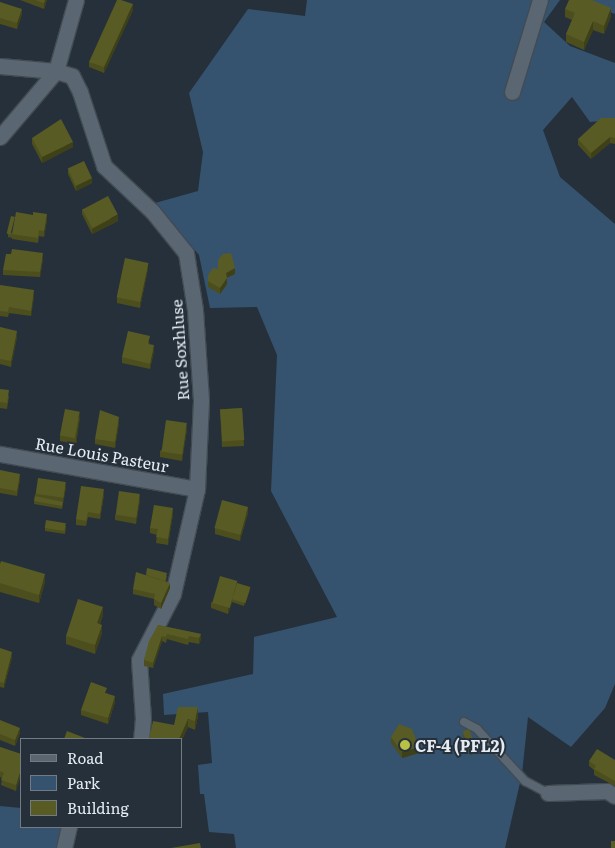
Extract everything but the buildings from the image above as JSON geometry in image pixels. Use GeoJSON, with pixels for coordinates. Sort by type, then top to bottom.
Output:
{"type":"FeatureCollection","features":[{"type":"Feature","properties":{"kind":"street"},"geometry":{"type":"LineString","coordinates":[[0,137],[56,71],[76,0]]}},
{"type":"Feature","properties":{"kind":"street"},"geometry":{"type":"LineString","coordinates":[[512,92],[540,0]]}},
{"type":"Feature","properties":{"kind":"street"},"geometry":{"type":"LineString","coordinates":[[0,66],[56,71]]}},
{"type":"Feature","properties":{"kind":"street","name":"Rue Soxhluse"},"geometry":{"type":"LineString","coordinates":[[56,71],[72,76],[80,92],[104,166],[152,211],[186,253],[195,310],[201,401],[197,489],[173,594],[138,660],[142,718],[140,738]]}},
{"type":"Feature","properties":{"kind":"street","name":"Rue Louis Pasteur"},"geometry":{"type":"LineString","coordinates":[[0,454],[197,489]]}},
{"type":"Feature","properties":{"kind":"street"},"geometry":{"type":"LineString","coordinates":[[548,793],[600,791],[615,796]]}},
{"type":"Feature","properties":{"kind":"street"},"geometry":{"type":"LineString","coordinates":[[64,848],[69,828]]}},
{"type":"Feature","properties":{"kind":"lane"},"geometry":{"type":"LineString","coordinates":[[464,722],[476,729],[524,781],[548,793]]}},
{"type":"Feature","properties":{"kind":"green space"},"geometry":{"type":"Polygon","coordinates":[[[307,0],[560,0],[544,22],[570,46],[615,63],[615,120],[590,122],[572,97],[543,130],[560,177],[615,224],[615,684],[605,708],[571,747],[528,717],[522,774],[505,848],[236,848],[234,834],[209,832],[204,794],[200,794],[198,765],[212,763],[208,712],[164,715],[163,694],[253,674],[254,637],[337,617],[271,491],[277,355],[257,307],[210,308],[199,255],[155,203],[198,191],[203,152],[189,93],[248,9],[305,16],[307,0]]]}},
{"type":"Feature","properties":{"kind":"green space"},"geometry":{"type":"Polygon","coordinates":[[[579,0],[615,0],[615,14],[579,0]]]}},
{"type":"Feature","properties":{"kind":"green space"},"geometry":{"type":"Polygon","coordinates":[[[0,806],[20,808],[20,828],[62,828],[60,848],[0,848],[0,806]]]}},
{"type":"Feature","properties":{"kind":"place","name":"CF-4 (PFL2)"},"geometry":{"type":"Point","coordinates":[405,745]}}]}
